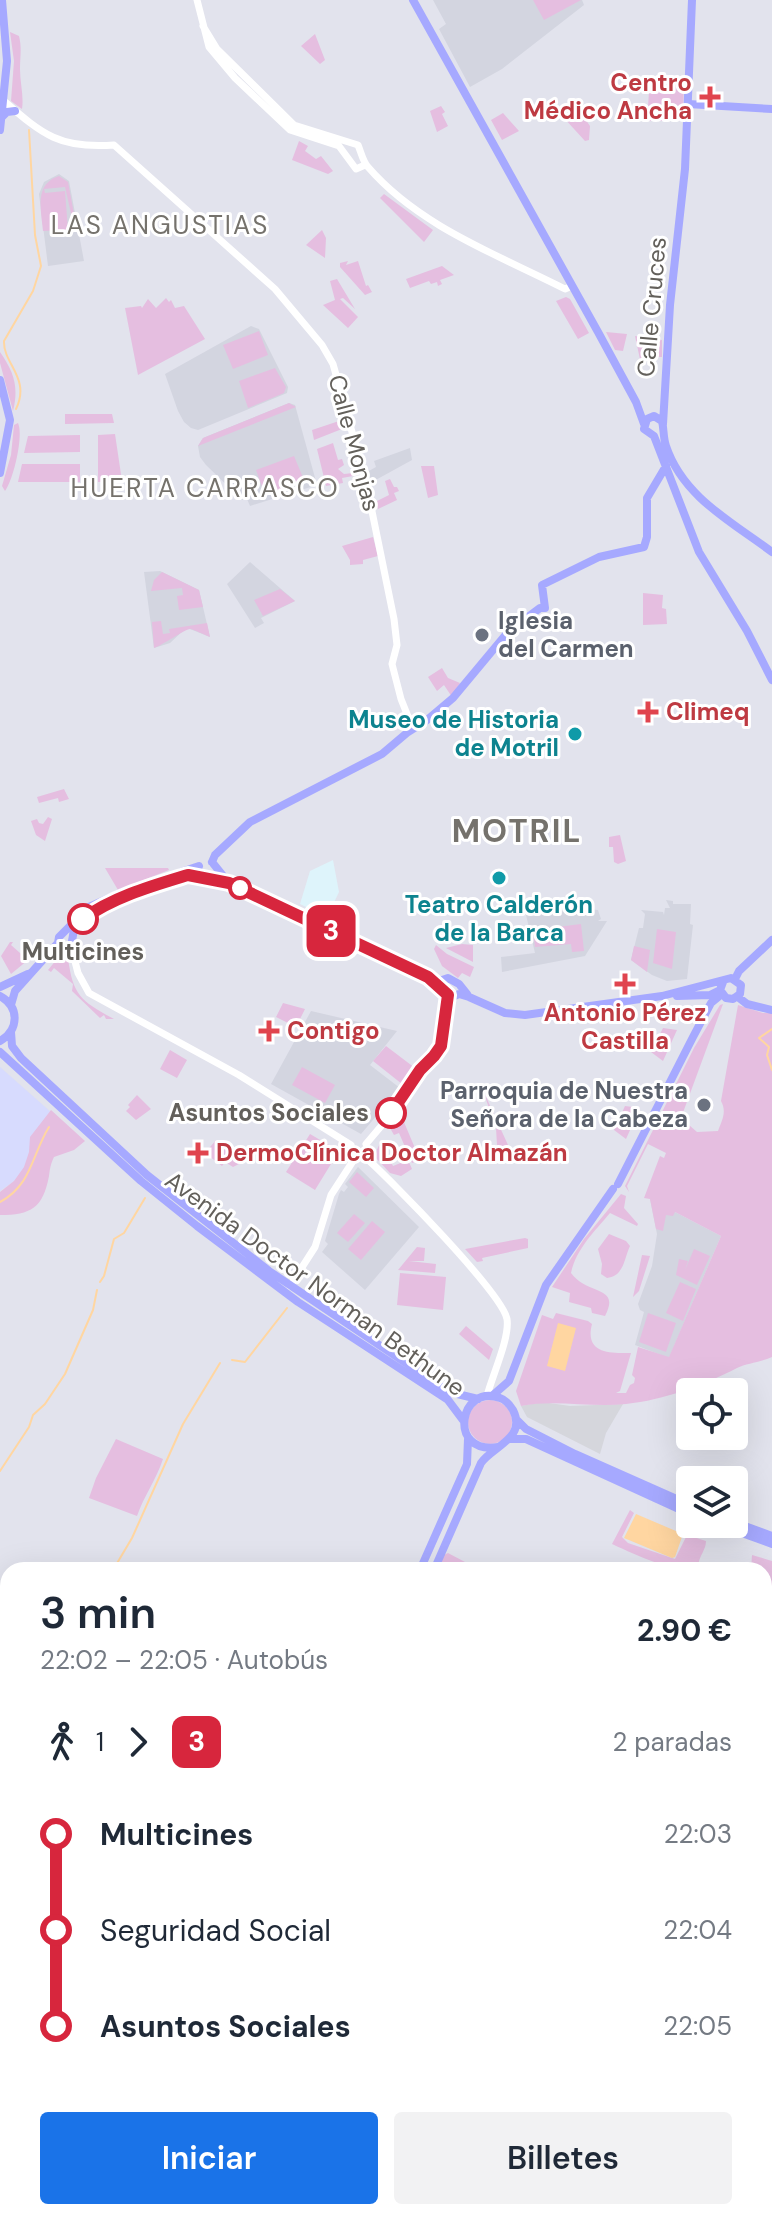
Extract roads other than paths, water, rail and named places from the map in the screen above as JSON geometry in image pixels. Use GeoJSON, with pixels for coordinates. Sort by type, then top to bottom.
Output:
{"type":"FeatureCollection","features":[{"type":"Feature","properties":{"kind":"main road"},"geometry":{"type":"LineString","coordinates":[[0,130],[7,61],[2,0]]}},
{"type":"Feature","properties":{"kind":"main road"},"geometry":{"type":"LineString","coordinates":[[413,0],[636,402],[646,432],[653,436],[666,466],[699,552],[745,627],[772,680]]}},
{"type":"Feature","properties":{"kind":"main road","name":"Calle Cruces"},"geometry":{"type":"LineString","coordinates":[[692,0],[681,213],[669,321],[665,405],[659,422],[665,443],[682,478],[713,509],[772,552]]}},
{"type":"Feature","properties":{"kind":"main road"},"geometry":{"type":"LineString","coordinates":[[688,104],[772,109]]}},
{"type":"Feature","properties":{"kind":"main road"},"geometry":{"type":"LineString","coordinates":[[2,118],[7,112],[15,111]]}},
{"type":"Feature","properties":{"kind":"main road"},"geometry":{"type":"LineString","coordinates":[[0,380],[10,420],[0,473]]}},
{"type":"Feature","properties":{"kind":"main road"},"geometry":{"type":"LineString","coordinates":[[636,402],[659,422]]}},
{"type":"Feature","properties":{"kind":"main road"},"geometry":{"type":"LineString","coordinates":[[644,424],[647,419],[659,422]]}},
{"type":"Feature","properties":{"kind":"main road"},"geometry":{"type":"LineString","coordinates":[[653,436],[659,422]]}},
{"type":"Feature","properties":{"kind":"main road"},"geometry":{"type":"LineString","coordinates":[[208,870],[215,855],[250,822],[382,754],[453,698],[508,632],[540,608],[545,608],[542,585],[599,557],[644,547],[647,498],[666,466],[665,443]]}},
{"type":"Feature","properties":{"kind":"main road"},"geometry":{"type":"LineString","coordinates":[[0,1041],[11,1032],[15,1021],[11,1005],[15,991],[58,943],[64,948],[96,902],[208,870],[229,883],[428,977],[441,982],[456,981],[460,992],[505,1013],[525,1015],[722,989]]}},
{"type":"Feature","properties":{"kind":"main road"},"geometry":{"type":"LineString","coordinates":[[735,979],[739,971],[772,940]]}},
{"type":"Feature","properties":{"kind":"main road"},"geometry":{"type":"LineString","coordinates":[[0,987],[32,972]]}},
{"type":"Feature","properties":{"kind":"main road"},"geometry":{"type":"LineString","coordinates":[[676,1499],[526,1429],[517,1420],[510,1405],[509,1381],[546,1285],[616,1186],[711,1003],[728,978],[735,979],[742,988],[738,997]]}},
{"type":"Feature","properties":{"kind":"main road"},"geometry":{"type":"LineString","coordinates":[[441,982],[443,993],[460,992]]}},
{"type":"Feature","properties":{"kind":"main road"},"geometry":{"type":"LineString","coordinates":[[722,989],[730,999],[738,997],[758,1009],[772,1010]]}},
{"type":"Feature","properties":{"kind":"main road"},"geometry":{"type":"LineString","coordinates":[[0,996],[11,1005]]}},
{"type":"Feature","properties":{"kind":"main road","name":"Avenida Doctor Norman Bethune"},"geometry":{"type":"LineString","coordinates":[[11,1032],[12,1046],[21,1058],[147,1175],[290,1286],[449,1392],[486,1397]]}},
{"type":"Feature","properties":{"kind":"main road","name":"Avenida Doctor Norman Bethune"},"geometry":{"type":"LineString","coordinates":[[0,1052],[170,1204],[298,1302],[448,1400],[463,1420]]}},
{"type":"Feature","properties":{"kind":"main road"},"geometry":{"type":"LineString","coordinates":[[424,1562],[467,1464],[468,1438],[463,1420],[466,1411],[509,1381]]}},
{"type":"Feature","properties":{"kind":"main road"},"geometry":{"type":"LineString","coordinates":[[486,1397],[500,1398],[510,1405]]}},
{"type":"Feature","properties":{"kind":"main road"},"geometry":{"type":"LineString","coordinates":[[511,1439],[517,1420]]}},
{"type":"Feature","properties":{"kind":"main road"},"geometry":{"type":"LineString","coordinates":[[468,1438],[482,1447],[498,1447]]}},
{"type":"Feature","properties":{"kind":"main road"},"geometry":{"type":"LineString","coordinates":[[438,1562],[481,1463],[488,1453],[511,1439],[526,1439],[676,1508]]}},
{"type":"Feature","properties":{"kind":"main road"},"geometry":{"type":"LineString","coordinates":[[748,1527],[772,1536]]}},
{"type":"Feature","properties":{"kind":"main road"},"geometry":{"type":"LineString","coordinates":[[748,1535],[772,1544]]}},
{"type":"Feature","properties":{"kind":"street"},"geometry":{"type":"LineString","coordinates":[[197,0],[209,47],[214,55],[290,130],[339,146],[356,169],[365,165]]}},
{"type":"Feature","properties":{"kind":"street"},"geometry":{"type":"LineString","coordinates":[[4,101],[15,111]]}},
{"type":"Feature","properties":{"kind":"street","name":"Calle Monjas"},"geometry":{"type":"LineString","coordinates":[[15,111],[55,140],[67,144],[114,145],[275,289],[322,345],[333,364],[366,482],[394,619],[397,645],[392,664],[413,729]]}},
{"type":"Feature","properties":{"kind":"street"},"geometry":{"type":"LineString","coordinates":[[278,115],[294,125],[358,145],[365,165],[385,185],[446,231],[565,289],[572,286]]}},
{"type":"Feature","properties":{"kind":"street"},"geometry":{"type":"LineString","coordinates":[[69,938],[78,973],[89,993],[239,1075],[351,1145]]}},
{"type":"Feature","properties":{"kind":"street"},"geometry":{"type":"LineString","coordinates":[[366,1144],[436,1053],[448,995]]}},
{"type":"Feature","properties":{"kind":"street"},"geometry":{"type":"LineString","coordinates":[[355,1158],[349,1151],[358,1140],[366,1144],[365,1157]]}},
{"type":"Feature","properties":{"kind":"street"},"geometry":{"type":"LineString","coordinates":[[355,1158],[365,1157]]}},
{"type":"Feature","properties":{"kind":"street"},"geometry":{"type":"LineString","coordinates":[[365,1157],[427,1220],[504,1309],[507,1332],[486,1397]]}},
{"type":"Feature","properties":{"kind":"street"},"geometry":{"type":"LineString","coordinates":[[290,1286],[315,1247],[331,1195],[355,1158]]}},
{"type":"Feature","properties":{"kind":"waterway"},"geometry":{"type":"LineString","coordinates":[[16,409],[20,398],[19,380],[4,341],[33,291],[41,266],[35,235],[29,130]]}},
{"type":"Feature","properties":{"kind":"waterway"},"geometry":{"type":"LineString","coordinates":[[772,1029],[759,1038],[769,1047],[767,1055],[772,1070]]}},
{"type":"Feature","properties":{"kind":"waterway"},"geometry":{"type":"LineString","coordinates":[[0,1202],[11,1195],[25,1178],[49,1127]]}},
{"type":"Feature","properties":{"kind":"waterway"},"geometry":{"type":"LineString","coordinates":[[100,1282],[114,1239],[124,1233],[145,1198]]}},
{"type":"Feature","properties":{"kind":"waterway"},"geometry":{"type":"LineString","coordinates":[[0,1471],[29,1427],[33,1415],[45,1404],[65,1374],[93,1310],[97,1290]]}},
{"type":"Feature","properties":{"kind":"waterway"},"geometry":{"type":"LineString","coordinates":[[232,1360],[245,1362],[287,1308]]}},
{"type":"Feature","properties":{"kind":"waterway"},"geometry":{"type":"LineString","coordinates":[[118,1562],[132,1538],[183,1424],[220,1363]]}},
{"type":"Feature","properties":{"kind":"place","name":"Centro Médico Ancha"},"geometry":{"type":"Point","coordinates":[710,97]}},
{"type":"Feature","properties":{"kind":"place","name":"Iglesia del Carmen"},"geometry":{"type":"Point","coordinates":[482,635]}},
{"type":"Feature","properties":{"kind":"place","name":"Climeq"},"geometry":{"type":"Point","coordinates":[648,712]}},
{"type":"Feature","properties":{"kind":"place","name":"Museo de Historia de Motril"},"geometry":{"type":"Point","coordinates":[575,734]}},
{"type":"Feature","properties":{"kind":"place","name":"Teatro Calderón de la Barca"},"geometry":{"type":"Point","coordinates":[499,878]}},
{"type":"Feature","properties":{"kind":"place","name":"Multicines"},"geometry":{"type":"Point","coordinates":[83,919]}},
{"type":"Feature","properties":{"kind":"place","name":"Antonio Pérez Castilla"},"geometry":{"type":"Point","coordinates":[625,984]}},
{"type":"Feature","properties":{"kind":"place","name":"Contigo"},"geometry":{"type":"Point","coordinates":[269,1031]}},
{"type":"Feature","properties":{"kind":"place","name":"Parroquia de Nuestra Señora de la Cabeza"},"geometry":{"type":"Point","coordinates":[704,1105]}},
{"type":"Feature","properties":{"kind":"place","name":"Asuntos Sociales"},"geometry":{"type":"Point","coordinates":[391,1113]}},
{"type":"Feature","properties":{"kind":"place","name":"DermoClínica Doctor Almazán"},"geometry":{"type":"Point","coordinates":[198,1153]}},
{"type":"Feature","properties":{"kind":"district","name":"LAS ANGUSTIAS"},"geometry":{"type":"Point","coordinates":[160,225]}},
{"type":"Feature","properties":{"kind":"district","name":"HUERTA CARRASCO"},"geometry":{"type":"Point","coordinates":[205,488]}},
{"type":"Feature","properties":{"kind":"district","name":"MOTRIL"},"geometry":{"type":"Point","coordinates":[517,831]}}]}
